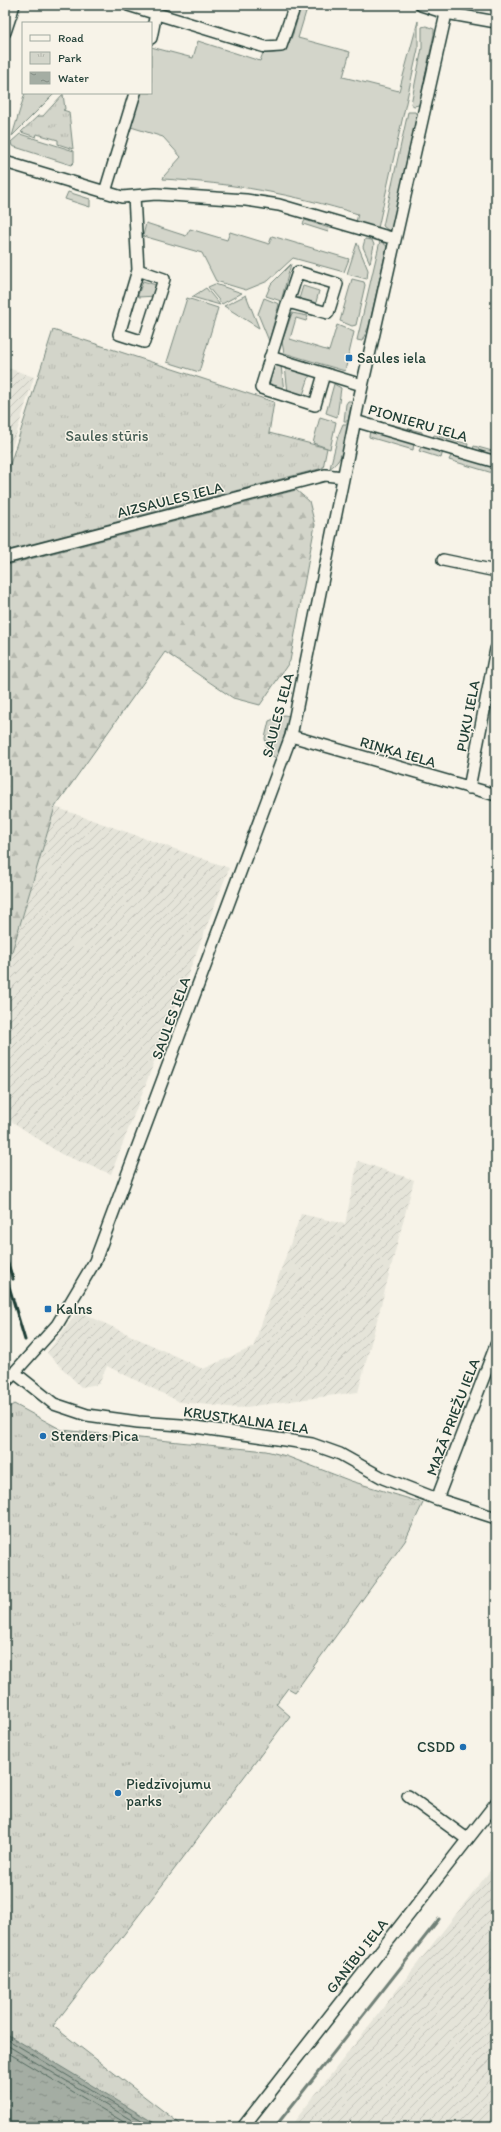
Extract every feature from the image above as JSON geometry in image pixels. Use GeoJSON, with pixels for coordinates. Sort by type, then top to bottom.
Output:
{"type":"FeatureCollection","features":[{"type":"Feature","properties":{"kind":"street"},"geometry":{"type":"LineString","coordinates":[[5,9],[14,5]]}},
{"type":"Feature","properties":{"kind":"street"},"geometry":{"type":"LineString","coordinates":[[5,32],[14,5]]}},
{"type":"Feature","properties":{"kind":"street"},"geometry":{"type":"LineString","coordinates":[[128,5],[265,47],[281,46],[295,5]]}},
{"type":"Feature","properties":{"kind":"street"},"geometry":{"type":"LineString","coordinates":[[421,5],[447,9],[496,22]]}},
{"type":"Feature","properties":{"kind":"street","name":"SAULES IELA"},"geometry":{"type":"LineString","coordinates":[[5,1383],[57,1325],[95,1261],[291,736],[362,385],[447,9]]}},
{"type":"Feature","properties":{"kind":"street"},"geometry":{"type":"LineString","coordinates":[[152,33],[156,13]]}},
{"type":"Feature","properties":{"kind":"street"},"geometry":{"type":"LineString","coordinates":[[105,192],[135,94]]}},
{"type":"Feature","properties":{"kind":"street"},"geometry":{"type":"LineString","coordinates":[[5,162],[122,197],[150,192],[279,205],[395,239]]}},
{"type":"Feature","properties":{"kind":"street"},"geometry":{"type":"LineString","coordinates":[[134,196],[138,270],[119,334],[144,342],[164,279],[138,270]]}},
{"type":"Feature","properties":{"kind":"street"},"geometry":{"type":"LineString","coordinates":[[288,302],[328,313],[337,284],[298,272],[288,302],[260,388],[315,405],[324,374]]}},
{"type":"Feature","properties":{"kind":"street"},"geometry":{"type":"LineString","coordinates":[[270,357],[362,385]]}},
{"type":"Feature","properties":{"kind":"street","name":"PIONIERU IELA"},"geometry":{"type":"LineString","coordinates":[[355,420],[496,462]]}},
{"type":"Feature","properties":{"kind":"street","name":"AIZSAULES IELA"},"geometry":{"type":"LineString","coordinates":[[5,558],[325,475],[343,477]]}},
{"type":"Feature","properties":{"kind":"street"},"geometry":{"type":"LineString","coordinates":[[443,560],[496,572]]}},
{"type":"Feature","properties":{"kind":"street","name":"PUĶU IELA"},"geometry":{"type":"LineString","coordinates":[[469,788],[496,649]]}},
{"type":"Feature","properties":{"kind":"street","name":"RIŅĶA IELA"},"geometry":{"type":"LineString","coordinates":[[291,736],[496,795]]}},
{"type":"Feature","properties":{"kind":"street","name":"MAZĀ PRIEŽU IELA"},"geometry":{"type":"LineString","coordinates":[[437,1499],[496,1345]]}},
{"type":"Feature","properties":{"kind":"street","name":"KRUSTKALNA IELA"},"geometry":{"type":"LineString","coordinates":[[15,1373],[54,1404],[87,1415],[138,1422],[181,1425],[312,1444],[340,1454],[383,1478],[437,1499],[496,1518]]}},
{"type":"Feature","properties":{"kind":"street"},"geometry":{"type":"LineString","coordinates":[[408,1796],[467,1839]]}},
{"type":"Feature","properties":{"kind":"street","name":"GANĪBU IELA"},"geometry":{"type":"LineString","coordinates":[[243,2127],[496,1803]]}},
{"type":"Feature","properties":{"kind":"shaded area"},"geometry":{"type":"Polygon","coordinates":[[[5,367],[34,377],[5,470],[5,367]]]}},
{"type":"Feature","properties":{"kind":"shaded area"},"geometry":{"type":"Polygon","coordinates":[[[55,807],[229,868],[111,1174],[61,1154],[5,1117],[5,975],[55,807]]]}},
{"type":"Feature","properties":{"kind":"shaded area"},"geometry":{"type":"Polygon","coordinates":[[[358,1161],[414,1180],[358,1392],[238,1408],[180,1402],[107,1366],[99,1384],[81,1387],[47,1353],[78,1311],[203,1369],[253,1347],[301,1214],[345,1224],[358,1161]]]}},
{"type":"Feature","properties":{"kind":"shaded area"},"geometry":{"type":"Polygon","coordinates":[[[496,1863],[496,2127],[290,2127],[496,1863]]]}},
{"type":"Feature","properties":{"kind":"green space"},"geometry":{"type":"Polygon","coordinates":[[[301,5],[308,5],[298,38],[350,52],[343,77],[399,91],[418,21],[418,49],[378,228],[356,222],[358,214],[285,195],[213,183],[163,179],[181,157],[163,137],[131,127],[141,94],[152,94],[152,47],[193,58],[198,41],[260,61],[263,53],[274,53],[284,49],[293,34],[301,5]]]}},
{"type":"Feature","properties":{"kind":"green space"},"geometry":{"type":"Polygon","coordinates":[[[426,26],[434,29],[434,34],[419,105],[414,106],[411,104],[422,48],[422,27],[426,26]]]}},
{"type":"Feature","properties":{"kind":"green space"},"geometry":{"type":"Polygon","coordinates":[[[25,94],[54,94],[12,136],[25,94]]]}},
{"type":"Feature","properties":{"kind":"green space"},"geometry":{"type":"Polygon","coordinates":[[[63,94],[65,109],[63,110],[69,112],[73,149],[58,144],[58,140],[37,134],[36,137],[21,132],[38,116],[43,116],[63,94]]]}},
{"type":"Feature","properties":{"kind":"green space"},"geometry":{"type":"Polygon","coordinates":[[[408,112],[415,112],[417,115],[392,229],[389,231],[383,226],[408,112]]]}},
{"type":"Feature","properties":{"kind":"green space"},"geometry":{"type":"Polygon","coordinates":[[[20,134],[74,151],[74,162],[71,165],[12,146],[11,142],[20,134]]]}},
{"type":"Feature","properties":{"kind":"green space"},"geometry":{"type":"Polygon","coordinates":[[[68,192],[90,199],[90,207],[65,199],[68,192]]]}},
{"type":"Feature","properties":{"kind":"green space"},"geometry":{"type":"Polygon","coordinates":[[[305,220],[329,228],[328,232],[303,224],[305,220]]]}},
{"type":"Feature","properties":{"kind":"green space"},"geometry":{"type":"Polygon","coordinates":[[[146,223],[186,236],[190,229],[227,240],[230,232],[269,244],[272,236],[349,259],[344,272],[293,258],[268,281],[246,290],[216,281],[202,253],[143,236],[146,223]]]}},
{"type":"Feature","properties":{"kind":"green space"},"geometry":{"type":"Polygon","coordinates":[[[365,239],[372,240],[374,245],[370,263],[363,247],[365,239]]]}},
{"type":"Feature","properties":{"kind":"green space"},"geometry":{"type":"Polygon","coordinates":[[[380,241],[387,246],[369,326],[362,341],[357,340],[380,241]]]}},
{"type":"Feature","properties":{"kind":"green space"},"geometry":{"type":"Polygon","coordinates":[[[357,243],[368,270],[367,279],[347,274],[357,243]]]}},
{"type":"Feature","properties":{"kind":"green space"},"geometry":{"type":"Polygon","coordinates":[[[291,264],[281,301],[266,296],[271,284],[291,264]]]}},
{"type":"Feature","properties":{"kind":"green space"},"geometry":{"type":"Polygon","coordinates":[[[352,279],[364,282],[365,285],[356,325],[352,326],[340,321],[352,279]]]}},
{"type":"Feature","properties":{"kind":"green space"},"geometry":{"type":"Polygon","coordinates":[[[143,281],[159,286],[156,296],[139,297],[138,295],[143,281]]]}},
{"type":"Feature","properties":{"kind":"green space"},"geometry":{"type":"Polygon","coordinates":[[[215,284],[242,293],[222,304],[208,287],[215,284]]]}},
{"type":"Feature","properties":{"kind":"green space"},"geometry":{"type":"Polygon","coordinates":[[[303,286],[319,291],[315,306],[298,302],[303,286]]]}},
{"type":"Feature","properties":{"kind":"green space"},"geometry":{"type":"Polygon","coordinates":[[[206,288],[220,305],[192,297],[206,288]]]}},
{"type":"Feature","properties":{"kind":"green space"},"geometry":{"type":"Polygon","coordinates":[[[246,295],[259,328],[224,306],[246,295]]]}},
{"type":"Feature","properties":{"kind":"green space"},"geometry":{"type":"Polygon","coordinates":[[[187,298],[218,308],[199,372],[167,362],[187,298]]]}},
{"type":"Feature","properties":{"kind":"green space"},"geometry":{"type":"Polygon","coordinates":[[[264,298],[279,304],[269,341],[258,314],[264,298]]]}},
{"type":"Feature","properties":{"kind":"green space"},"geometry":{"type":"Polygon","coordinates":[[[292,313],[308,316],[306,321],[296,318],[290,339],[329,351],[337,325],[354,332],[345,371],[284,353],[282,342],[292,313]]]}},
{"type":"Feature","properties":{"kind":"green space","name":"Saules stūris"},"geometry":{"type":"Polygon","coordinates":[[[53,330],[274,402],[269,433],[327,448],[323,468],[5,551],[5,480],[53,330]]]}},
{"type":"Feature","properties":{"kind":"green space"},"geometry":{"type":"Polygon","coordinates":[[[273,363],[281,365],[284,392],[267,385],[273,363]]]}},
{"type":"Feature","properties":{"kind":"green space"},"geometry":{"type":"Polygon","coordinates":[[[285,366],[310,374],[302,398],[288,393],[285,366]]]}},
{"type":"Feature","properties":{"kind":"green space"},"geometry":{"type":"Polygon","coordinates":[[[334,384],[341,388],[337,417],[326,413],[334,384]]]}},
{"type":"Feature","properties":{"kind":"green space"},"geometry":{"type":"Polygon","coordinates":[[[348,401],[352,401],[348,421],[344,421],[346,404],[348,401]]]}},
{"type":"Feature","properties":{"kind":"green space"},"geometry":{"type":"Polygon","coordinates":[[[320,417],[336,422],[330,449],[313,443],[320,417]]]}},
{"type":"Feature","properties":{"kind":"green space"},"geometry":{"type":"Polygon","coordinates":[[[377,421],[422,432],[422,434],[377,421]]]}},
{"type":"Feature","properties":{"kind":"green space"},"geometry":{"type":"Polygon","coordinates":[[[343,424],[348,424],[344,448],[339,460],[330,468],[338,436],[343,424]]]}},
{"type":"Feature","properties":{"kind":"green space"},"geometry":{"type":"Polygon","coordinates":[[[370,430],[414,442],[413,450],[369,437],[370,430]]]}},
{"type":"Feature","properties":{"kind":"green space"},"geometry":{"type":"Polygon","coordinates":[[[434,435],[468,444],[467,448],[433,438],[434,435]]]}},
{"type":"Feature","properties":{"kind":"green space"},"geometry":{"type":"Polygon","coordinates":[[[422,445],[443,451],[441,458],[419,451],[422,445]]]}},
{"type":"Feature","properties":{"kind":"green space"},"geometry":{"type":"Polygon","coordinates":[[[474,446],[496,452],[496,456],[473,449],[474,446]]]}},
{"type":"Feature","properties":{"kind":"green space"},"geometry":{"type":"Polygon","coordinates":[[[452,454],[496,466],[496,474],[449,460],[452,454]]]}},
{"type":"Feature","properties":{"kind":"green space"},"geometry":{"type":"Polygon","coordinates":[[[296,490],[309,501],[315,525],[290,661],[260,705],[233,698],[165,652],[55,807],[5,975],[5,564],[7,565],[296,490]]]}},
{"type":"Feature","properties":{"kind":"green space"},"geometry":{"type":"Polygon","coordinates":[[[284,715],[290,716],[277,759],[267,752],[265,738],[269,721],[284,715]]]}},
{"type":"Feature","properties":{"kind":"green space","name":"Piedzīvojumu parks"},"geometry":{"type":"Polygon","coordinates":[[[14,1404],[62,1430],[266,1451],[286,1456],[351,1481],[423,1503],[405,1541],[295,1692],[288,1688],[276,1704],[290,1716],[53,2026],[184,2127],[5,2127],[5,1410],[14,1404]]]}},
{"type":"Feature","properties":{"kind":"water"},"geometry":{"type":"Polygon","coordinates":[[[5,2033],[161,2127],[5,2127],[5,2033]]]}},
{"type":"Feature","properties":{"kind":"waterway"},"geometry":{"type":"LineString","coordinates":[[275,2127],[439,1919]]}},
{"type":"Feature","properties":{"kind":"railway"},"geometry":{"type":"LineString","coordinates":[[5,1255],[13,1279]]}},
{"type":"Feature","properties":{"kind":"railway"},"geometry":{"type":"LineString","coordinates":[[5,1273],[25,1340]]}},
{"type":"Feature","properties":{"kind":"place","name":"Saules iela"},"geometry":{"type":"Point","coordinates":[349,358]}},
{"type":"Feature","properties":{"kind":"place","name":"Kalns"},"geometry":{"type":"Point","coordinates":[48,1309]}},
{"type":"Feature","properties":{"kind":"place","name":"Stenders Pica"},"geometry":{"type":"Point","coordinates":[43,1436]}},
{"type":"Feature","properties":{"kind":"place","name":"CSDD"},"geometry":{"type":"Point","coordinates":[463,1747]}},
{"type":"Feature","properties":{"kind":"place","name":"Piedzīvojumu parks"},"geometry":{"type":"Point","coordinates":[118,1793]}}]}
